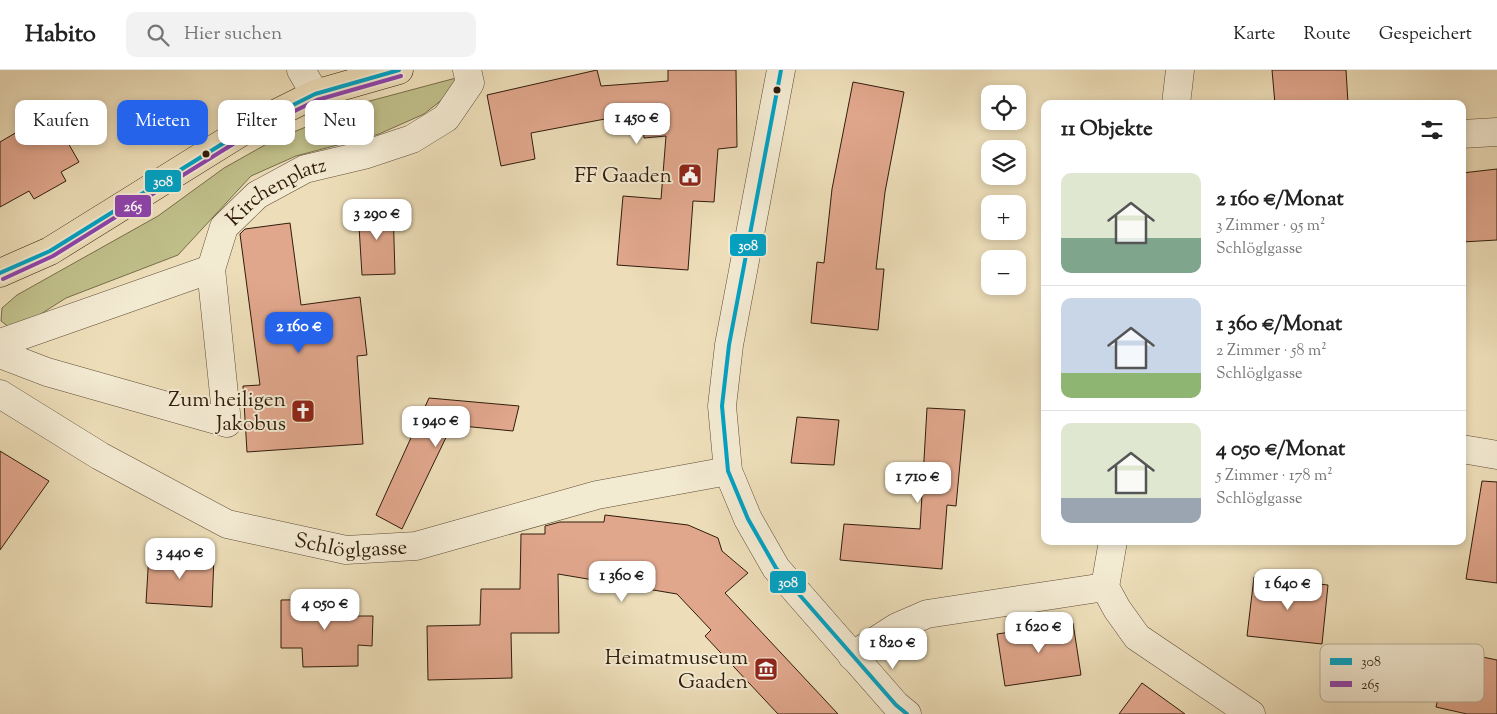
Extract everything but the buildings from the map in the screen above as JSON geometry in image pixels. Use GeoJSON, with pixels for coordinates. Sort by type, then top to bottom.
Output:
{"type":"FeatureCollection","features":[{"type":"Feature","properties":{"kind":"main road"},"geometry":{"type":"LineString","coordinates":[[0,274],[50,251],[243,131],[315,94],[356,76],[399,70]]}},
{"type":"Feature","properties":{"kind":"street"},"geometry":{"type":"LineString","coordinates":[[301,70],[315,94]]}},
{"type":"Feature","properties":{"kind":"street","name":"Kirchenplatz"},"geometry":{"type":"LineString","coordinates":[[211,270],[224,227],[257,195],[305,169],[412,139],[446,118],[470,83],[468,70]]}},
{"type":"Feature","properties":{"kind":"street"},"geometry":{"type":"LineString","coordinates":[[781,70],[729,345],[722,406],[728,471],[748,519],[776,568],[852,656],[907,714]]}},
{"type":"Feature","properties":{"kind":"street"},"geometry":{"type":"LineString","coordinates":[[1176,100],[1180,70]]}},
{"type":"Feature","properties":{"kind":"street"},"geometry":{"type":"LineString","coordinates":[[1466,134],[1497,132]]}},
{"type":"Feature","properties":{"kind":"street"},"geometry":{"type":"LineString","coordinates":[[0,343],[211,270],[227,423],[47,372],[0,354]]}},
{"type":"Feature","properties":{"kind":"street","name":"Schlöglgasse"},"geometry":{"type":"LineString","coordinates":[[0,394],[100,456],[227,524],[346,550],[416,546],[597,495],[728,471]]}},
{"type":"Feature","properties":{"kind":"street"},"geometry":{"type":"LineString","coordinates":[[1466,450],[1497,455]]}},
{"type":"Feature","properties":{"kind":"street"},"geometry":{"type":"LineString","coordinates":[[1112,545],[1105,587],[1117,609],[1137,637],[1251,714]]}},
{"type":"Feature","properties":{"kind":"street"},"geometry":{"type":"LineString","coordinates":[[852,656],[897,627],[927,614],[1105,587]]}},
{"type":"Feature","properties":{"kind":"shaded area"},"geometry":{"type":"Polygon","coordinates":[[[456,78],[453,91],[424,114],[374,135],[374,100],[456,78]]]}},
{"type":"Feature","properties":{"kind":"shaded area"},"geometry":{"type":"Polygon","coordinates":[[[305,127],[305,145],[338,145],[296,156],[251,176],[178,255],[66,298],[14,331],[1,321],[2,308],[17,295],[158,216],[224,168],[265,145],[295,145],[295,131],[305,127]]]}},
{"type":"Feature","properties":{"kind":"transit line","name":"308"},"geometry":{"type":"LineString","coordinates":[[0,273],[50,251],[251,126],[315,94],[399,70]]}},
{"type":"Feature","properties":{"kind":"transit line","name":"308"},"geometry":{"type":"LineString","coordinates":[[781,70],[729,345],[722,406],[728,471],[748,519],[776,568],[896,705],[907,714]]}},
{"type":"Feature","properties":{"kind":"transit line","name":"265"},"geometry":{"type":"LineString","coordinates":[[3,279],[53,256],[254,131],[317,100],[401,76]]}},
{"type":"Feature","properties":{"kind":"place","name":"FF Gaaden"},"geometry":{"type":"Point","coordinates":[690,175]}},
{"type":"Feature","properties":{"kind":"place","name":"Zum heiligen Jakobus"},"geometry":{"type":"Point","coordinates":[303,411]}},
{"type":"Feature","properties":{"kind":"place","name":"Heimatmuseum Gaaden"},"geometry":{"type":"Point","coordinates":[766,669]}}]}
